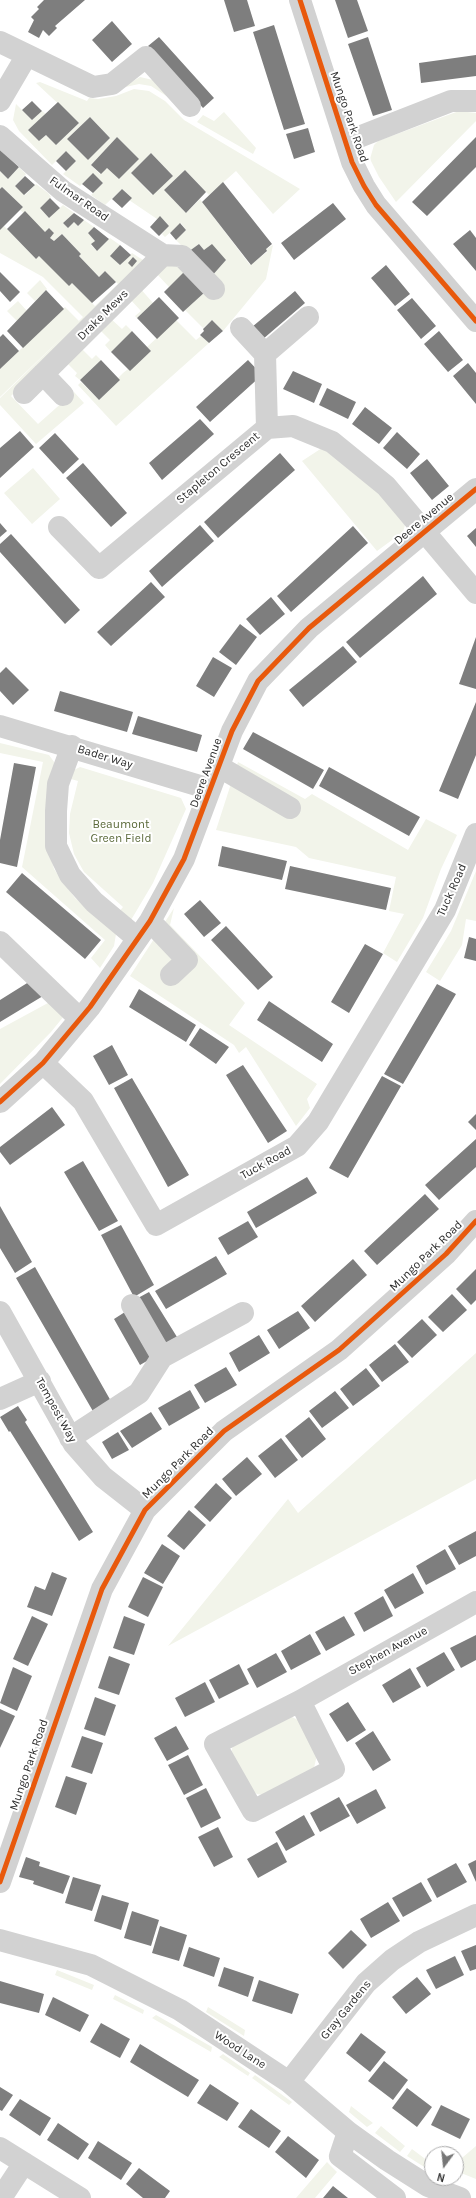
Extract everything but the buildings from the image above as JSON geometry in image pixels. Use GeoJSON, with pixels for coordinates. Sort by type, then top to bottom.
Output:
{"type":"FeatureCollection","features":[{"type":"Feature","properties":{"kind":"street","name":"Mungo Park Road"},"geometry":{"type":"LineString","coordinates":[[300,0],[352,162],[376,204],[476,321]]}},
{"type":"Feature","properties":{"kind":"street"},"geometry":{"type":"LineString","coordinates":[[0,42],[86,84],[102,87],[112,84],[146,57],[190,106]]}},
{"type":"Feature","properties":{"kind":"street"},"geometry":{"type":"LineString","coordinates":[[0,101],[27,55]]}},
{"type":"Feature","properties":{"kind":"street"},"geometry":{"type":"LineString","coordinates":[[346,142],[451,101],[476,101]]}},
{"type":"Feature","properties":{"kind":"street","name":"Fulmar Road"},"geometry":{"type":"LineString","coordinates":[[0,136],[63,192],[163,255]]}},
{"type":"Feature","properties":{"kind":"street"},"geometry":{"type":"LineString","coordinates":[[163,255],[182,256],[214,289]]}},
{"type":"Feature","properties":{"kind":"street","name":"Drake Mews"},"geometry":{"type":"LineString","coordinates":[[24,394],[163,255]]}},
{"type":"Feature","properties":{"kind":"street"},"geometry":{"type":"LineString","coordinates":[[265,354],[308,317]]}},
{"type":"Feature","properties":{"kind":"street"},"geometry":{"type":"LineString","coordinates":[[241,328],[265,354],[267,428]]}},
{"type":"Feature","properties":{"kind":"street"},"geometry":{"type":"LineString","coordinates":[[43,374],[63,395]]}},
{"type":"Feature","properties":{"kind":"street","name":"Stapleton Crescent"},"geometry":{"type":"LineString","coordinates":[[59,527],[99,568],[267,428],[293,426],[332,442],[386,486],[425,531]]}},
{"type":"Feature","properties":{"kind":"street","name":"Deere Avenue"},"geometry":{"type":"LineString","coordinates":[[0,1102],[43,1063],[80,1019],[144,930],[184,859],[232,731],[258,681],[309,628],[476,489]]}},
{"type":"Feature","properties":{"kind":"street"},"geometry":{"type":"LineString","coordinates":[[425,531],[476,593]]}},
{"type":"Feature","properties":{"kind":"street","name":"Bader Way"},"geometry":{"type":"LineString","coordinates":[[0,726],[72,746],[210,789]]}},
{"type":"Feature","properties":{"kind":"street"},"geometry":{"type":"LineString","coordinates":[[72,746],[58,784],[56,846],[70,875],[94,902],[144,930],[186,960],[171,975]]}},
{"type":"Feature","properties":{"kind":"street"},"geometry":{"type":"LineString","coordinates":[[218,766],[290,808]]}},
{"type":"Feature","properties":{"kind":"street","name":"Tuck Road"},"geometry":{"type":"LineString","coordinates":[[43,1063],[83,1101],[156,1225],[297,1146],[318,1122],[445,910],[469,873],[476,834]]}},
{"type":"Feature","properties":{"kind":"street"},"geometry":{"type":"LineString","coordinates":[[2,949],[80,1019]]}},
{"type":"Feature","properties":{"kind":"street","name":"Mungo Park Road"},"geometry":{"type":"LineString","coordinates":[[0,1882],[102,1589],[145,1510],[224,1432],[339,1350],[446,1254],[476,1221]]}},
{"type":"Feature","properties":{"kind":"street"},"geometry":{"type":"LineString","coordinates":[[132,1305],[162,1358]]}},
{"type":"Feature","properties":{"kind":"street","name":"Tempest Way"},"geometry":{"type":"LineString","coordinates":[[0,1312],[40,1381],[70,1438],[103,1477],[145,1510]]}},
{"type":"Feature","properties":{"kind":"street"},"geometry":{"type":"LineString","coordinates":[[70,1438],[140,1393],[162,1358],[243,1313]]}},
{"type":"Feature","properties":{"kind":"street"},"geometry":{"type":"LineString","coordinates":[[0,1399],[40,1381]]}},
{"type":"Feature","properties":{"kind":"street","name":"Stephen Avenue"},"geometry":{"type":"LineString","coordinates":[[300,1700],[334,1769],[253,1811],[216,1744],[300,1700],[476,1602]]}},
{"type":"Feature","properties":{"kind":"street","name":"Gray Gardens"},"geometry":{"type":"LineString","coordinates":[[289,2082],[366,1983],[387,1965],[419,1942],[476,1915]]}},
{"type":"Feature","properties":{"kind":"street","name":"Wood Lane"},"geometry":{"type":"LineString","coordinates":[[0,1940],[91,1965],[180,2010],[289,2082],[348,2132],[428,2186],[460,2198]]}},
{"type":"Feature","properties":{"kind":"street"},"geometry":{"type":"LineString","coordinates":[[348,2132],[340,2156],[395,2198]]}},
{"type":"Feature","properties":{"kind":"street"},"geometry":{"type":"LineString","coordinates":[[0,2148],[80,2198]]}},
{"type":"Feature","properties":{"kind":"street"},"geometry":{"type":"LineString","coordinates":[[1,2198],[24,2163]]}},
{"type":"Feature","properties":{"kind":"green space"},"geometry":{"type":"Polygon","coordinates":[[[140,77],[153,80],[171,99],[151,86],[139,84],[121,88],[140,77]]]}},
{"type":"Feature","properties":{"kind":"green space"},"geometry":{"type":"Polygon","coordinates":[[[40,82],[87,101],[89,98],[98,99],[116,96],[134,89],[149,91],[165,101],[184,120],[300,189],[273,214],[236,171],[209,195],[185,170],[164,190],[186,213],[200,199],[250,265],[267,252],[266,249],[273,245],[266,279],[223,331],[212,320],[203,328],[185,310],[205,292],[214,300],[225,289],[211,277],[226,260],[204,250],[199,244],[188,252],[176,240],[186,230],[181,223],[165,237],[162,234],[169,226],[160,217],[157,219],[129,200],[131,197],[122,189],[105,205],[91,195],[103,183],[93,174],[80,186],[63,174],[76,161],[66,151],[52,165],[19,131],[13,120],[16,104],[32,120],[42,111],[46,114],[28,130],[39,141],[46,135],[56,145],[79,123],[36,83],[40,82]],[[90,117],[67,139],[88,160],[110,138],[90,117]],[[117,137],[91,165],[100,174],[107,168],[119,179],[139,159],[117,137]],[[151,153],[131,173],[152,195],[173,176],[151,153]]]}},
{"type":"Feature","properties":{"kind":"green space"},"geometry":{"type":"Polygon","coordinates":[[[459,111],[476,113],[476,121],[396,202],[379,177],[370,159],[374,145],[378,141],[459,111]]]}},
{"type":"Feature","properties":{"kind":"green space"},"geometry":{"type":"Polygon","coordinates":[[[224,112],[256,148],[253,154],[197,122],[203,115],[214,121],[224,112]]]}},
{"type":"Feature","properties":{"kind":"green space"},"geometry":{"type":"Polygon","coordinates":[[[19,167],[26,174],[15,186],[25,195],[36,184],[48,193],[51,197],[40,208],[49,218],[63,205],[74,213],[63,223],[68,228],[74,222],[78,226],[84,220],[94,227],[88,233],[95,241],[91,245],[97,251],[110,238],[120,245],[111,256],[120,265],[132,253],[143,260],[142,270],[11,396],[38,424],[74,392],[84,403],[36,444],[0,405],[0,398],[83,317],[43,277],[0,253],[0,229],[4,226],[36,259],[39,256],[72,283],[95,306],[118,284],[105,271],[99,277],[79,256],[81,254],[62,234],[54,241],[50,238],[54,233],[49,228],[45,232],[20,210],[23,207],[2,187],[0,189],[0,171],[8,179],[19,167]]]}},
{"type":"Feature","properties":{"kind":"green space"},"geometry":{"type":"Polygon","coordinates":[[[171,263],[186,271],[169,287],[155,272],[171,263]]]}},
{"type":"Feature","properties":{"kind":"green space"},"geometry":{"type":"Polygon","coordinates":[[[40,280],[47,289],[35,301],[27,293],[40,280]]]}},
{"type":"Feature","properties":{"kind":"green space"},"geometry":{"type":"Polygon","coordinates":[[[139,287],[153,303],[137,318],[135,316],[141,311],[129,298],[139,287]]]}},
{"type":"Feature","properties":{"kind":"green space"},"geometry":{"type":"Polygon","coordinates":[[[18,301],[27,311],[17,321],[7,311],[18,301]]]}},
{"type":"Feature","properties":{"kind":"green space"},"geometry":{"type":"Polygon","coordinates":[[[65,307],[79,321],[0,397],[0,369],[65,307]]]}},
{"type":"Feature","properties":{"kind":"green space"},"geometry":{"type":"Polygon","coordinates":[[[109,317],[122,329],[126,325],[132,331],[111,352],[105,345],[110,340],[98,328],[109,317]]]}},
{"type":"Feature","properties":{"kind":"green space"},"geometry":{"type":"Polygon","coordinates":[[[176,320],[196,340],[201,336],[209,343],[116,426],[78,385],[81,382],[99,400],[120,380],[118,378],[123,373],[151,351],[147,347],[176,320]]]}},
{"type":"Feature","properties":{"kind":"green space"},"geometry":{"type":"Polygon","coordinates":[[[79,346],[92,359],[96,355],[101,360],[80,380],[75,376],[77,373],[64,360],[79,346]]]}},
{"type":"Feature","properties":{"kind":"green space"},"geometry":{"type":"Polygon","coordinates":[[[325,446],[361,472],[405,525],[403,532],[377,551],[302,461],[325,446]]]}},
{"type":"Feature","properties":{"kind":"green space"},"geometry":{"type":"Polygon","coordinates":[[[33,468],[60,499],[32,524],[4,493],[33,468]]]}},
{"type":"Feature","properties":{"kind":"green space"},"geometry":{"type":"Polygon","coordinates":[[[0,743],[49,755],[57,766],[46,839],[54,869],[75,898],[116,934],[114,946],[100,968],[91,958],[105,940],[22,867],[43,762],[0,753],[0,743]]]}},
{"type":"Feature","properties":{"kind":"green space"},"geometry":{"type":"Polygon","coordinates":[[[238,762],[305,799],[312,794],[408,850],[426,819],[457,835],[441,869],[423,918],[397,962],[383,953],[404,914],[389,911],[396,877],[309,858],[296,847],[216,830],[238,762]]]}},
{"type":"Feature","properties":{"kind":"green space","name":"Beaumont Green Field"},"geometry":{"type":"Polygon","coordinates":[[[80,767],[181,798],[186,809],[153,883],[131,920],[118,913],[123,907],[84,872],[74,854],[69,833],[70,814],[78,781],[71,779],[74,770],[80,767]]]}},
{"type":"Feature","properties":{"kind":"green space"},"geometry":{"type":"Polygon","coordinates":[[[476,871],[476,921],[466,919],[462,945],[440,981],[426,972],[451,931],[476,871]]]}},
{"type":"Feature","properties":{"kind":"green space"},"geometry":{"type":"Polygon","coordinates":[[[174,908],[170,925],[245,1003],[229,1025],[317,1084],[307,1099],[310,1108],[296,1126],[246,1047],[239,1053],[234,1045],[130,976],[174,908]]]}},
{"type":"Feature","properties":{"kind":"green space"},"geometry":{"type":"Polygon","coordinates":[[[59,997],[73,1005],[51,1032],[0,1084],[0,1029],[59,997]]]}},
{"type":"Feature","properties":{"kind":"green space"},"geometry":{"type":"Polygon","coordinates":[[[476,1353],[476,1479],[168,1646],[288,1499],[298,1513],[476,1353]]]}},
{"type":"Feature","properties":{"kind":"green space"},"geometry":{"type":"Polygon","coordinates":[[[290,1716],[298,1720],[317,1755],[313,1772],[263,1795],[257,1794],[250,1790],[231,1754],[233,1744],[290,1716]]]}},
{"type":"Feature","properties":{"kind":"green space"},"geometry":{"type":"Polygon","coordinates":[[[57,1970],[94,1985],[92,1990],[55,1975],[57,1970]]]}},
{"type":"Feature","properties":{"kind":"green space"},"geometry":{"type":"Polygon","coordinates":[[[115,1995],[144,2010],[143,2014],[113,1999],[115,1995]]]}},
{"type":"Feature","properties":{"kind":"green space"},"geometry":{"type":"Polygon","coordinates":[[[208,2007],[245,2030],[244,2036],[206,2012],[208,2007]]]}},
{"type":"Feature","properties":{"kind":"green space"},"geometry":{"type":"Polygon","coordinates":[[[156,2015],[212,2047],[211,2052],[152,2018],[156,2015]]]}},
{"type":"Feature","properties":{"kind":"green space"},"geometry":{"type":"Polygon","coordinates":[[[223,2054],[250,2073],[248,2076],[219,2057],[223,2054]]]}},
{"type":"Feature","properties":{"kind":"green space"},"geometry":{"type":"Polygon","coordinates":[[[255,2075],[292,2102],[289,2105],[252,2078],[255,2075]]]}},
{"type":"Feature","properties":{"kind":"green space"},"geometry":{"type":"Polygon","coordinates":[[[351,2106],[373,2123],[367,2127],[349,2112],[351,2106]]]}},
{"type":"Feature","properties":{"kind":"green space"},"geometry":{"type":"Polygon","coordinates":[[[381,2126],[405,2146],[400,2152],[375,2133],[381,2126]]]}},
{"type":"Feature","properties":{"kind":"green space"},"geometry":{"type":"Polygon","coordinates":[[[476,2146],[476,2179],[464,2174],[464,2156],[476,2146]]]}},
{"type":"Feature","properties":{"kind":"green space"},"geometry":{"type":"Polygon","coordinates":[[[412,2149],[424,2158],[424,2167],[407,2156],[412,2149]]]}},
{"type":"Feature","properties":{"kind":"green space"},"geometry":{"type":"Polygon","coordinates":[[[327,2162],[337,2172],[315,2198],[296,2198],[327,2162]]]}},
{"type":"Feature","properties":{"kind":"cycle path"},"geometry":{"type":"LineString","coordinates":[[300,0],[352,162],[364,186],[376,205],[476,321]]}},
{"type":"Feature","properties":{"kind":"cycle path"},"geometry":{"type":"LineString","coordinates":[[0,1102],[43,1063],[90,1007],[150,921],[184,859],[232,731],[258,681],[309,628],[476,489]]}},
{"type":"Feature","properties":{"kind":"cycle path"},"geometry":{"type":"LineString","coordinates":[[0,1882],[102,1589],[145,1510],[224,1431],[339,1350],[446,1254],[476,1221]]}}]}
